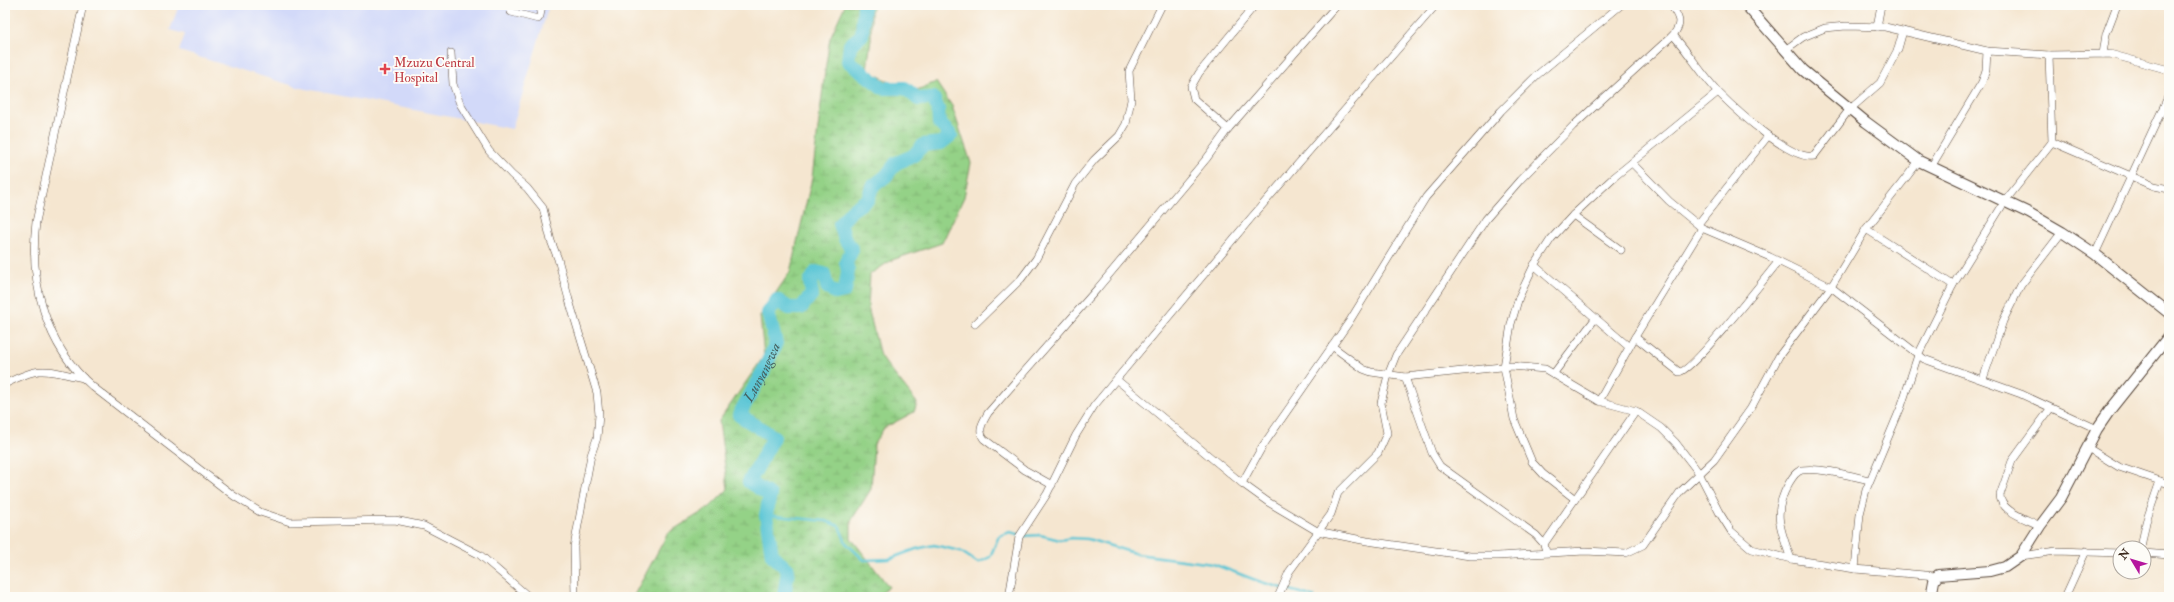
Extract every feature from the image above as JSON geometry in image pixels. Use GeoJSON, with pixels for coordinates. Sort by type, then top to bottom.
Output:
{"type":"FeatureCollection","features":[{"type":"Feature","properties":{"kind":"street"},"geometry":{"type":"LineString","coordinates":[[83,5],[36,222],[33,245],[33,263],[40,301],[51,330],[69,361],[83,378],[234,496],[260,512],[290,522],[395,520],[424,526],[480,555],[529,597]]}},
{"type":"Feature","properties":{"kind":"street"},"geometry":{"type":"LineString","coordinates":[[511,5],[511,12],[538,19],[542,5]]}},
{"type":"Feature","properties":{"kind":"street"},"geometry":{"type":"LineString","coordinates":[[975,324],[1025,274],[1036,259],[1075,184],[1094,160],[1119,136],[1126,124],[1131,100],[1129,71],[1162,5]]}},
{"type":"Feature","properties":{"kind":"street"},"geometry":{"type":"LineString","coordinates":[[1228,129],[1194,99],[1191,87],[1199,73],[1255,5]]}},
{"type":"Feature","properties":{"kind":"street"},"geometry":{"type":"LineString","coordinates":[[1052,485],[1025,470],[984,439],[981,435],[980,426],[991,410],[1098,289],[1206,158],[1228,129],[1338,5]]}},
{"type":"Feature","properties":{"kind":"street"},"geometry":{"type":"LineString","coordinates":[[1009,597],[1020,535],[1052,485],[1076,435],[1094,406],[1251,218],[1436,5]]}},
{"type":"Feature","properties":{"kind":"street"},"geometry":{"type":"LineString","coordinates":[[1242,483],[1262,447],[1378,277],[1412,219],[1446,173],[1501,111],[1537,75],[1621,5]]}},
{"type":"Feature","properties":{"kind":"street"},"geometry":{"type":"LineString","coordinates":[[1280,590],[1317,531],[1331,514],[1338,493],[1378,453],[1387,433],[1381,403],[1388,375],[1408,336],[1486,219],[1520,180],[1573,126],[1673,35],[1680,23],[1679,16],[1671,5]]}},
{"type":"Feature","properties":{"kind":"street"},"geometry":{"type":"LineString","coordinates":[[1746,5],[1803,70],[1849,110],[1919,161],[2005,202],[2062,232],[2095,254],[2169,313]]}},
{"type":"Feature","properties":{"kind":"street"},"geometry":{"type":"LineString","coordinates":[[1877,26],[1881,5]]}},
{"type":"Feature","properties":{"kind":"street"},"geometry":{"type":"LineString","coordinates":[[2103,54],[2106,34],[2117,5]]}},
{"type":"Feature","properties":{"kind":"street"},"geometry":{"type":"LineString","coordinates":[[1785,50],[1803,37],[1825,28],[1877,26],[1987,51],[2049,54],[2103,54],[2142,62],[2169,70]]}},
{"type":"Feature","properties":{"kind":"street"},"geometry":{"type":"LineString","coordinates":[[1673,35],[1718,92],[1768,136],[1796,154],[1807,157],[1814,156],[1849,110],[1880,83],[1898,49],[1904,31]]}},
{"type":"Feature","properties":{"kind":"street"},"geometry":{"type":"LineString","coordinates":[[1931,167],[1982,82],[1986,70],[1987,51]]}},
{"type":"Feature","properties":{"kind":"street"},"geometry":{"type":"LineString","coordinates":[[451,53],[454,84],[460,104],[489,151],[527,188],[543,208],[551,241],[558,259],[597,393],[599,415],[597,438],[591,455],[574,547],[575,597]]}},
{"type":"Feature","properties":{"kind":"street"},"geometry":{"type":"LineString","coordinates":[[1855,569],[1860,514],[1869,480],[1901,407],[1918,355],[1953,285],[2005,202],[2052,142],[2049,54]]}},
{"type":"Feature","properties":{"kind":"street"},"geometry":{"type":"LineString","coordinates":[[1575,499],[1543,474],[1532,462],[1514,419],[1504,367],[1510,324],[1519,297],[1534,264],[1551,240],[1572,215],[1718,92]]}},
{"type":"Feature","properties":{"kind":"street"},"geometry":{"type":"LineString","coordinates":[[2095,254],[2169,95]]}},
{"type":"Feature","properties":{"kind":"street"},"geometry":{"type":"LineString","coordinates":[[1599,401],[1628,347],[1700,226],[1768,136]]}},
{"type":"Feature","properties":{"kind":"street"},"geometry":{"type":"LineString","coordinates":[[2052,142],[2154,186],[2169,190]]}},
{"type":"Feature","properties":{"kind":"street"},"geometry":{"type":"LineString","coordinates":[[1117,380],[1242,483],[1268,502],[1317,531],[1367,541],[1470,556],[1498,556],[1546,552],[1585,551],[1626,553],[1634,551],[1643,545],[1676,498],[1699,473],[1714,460],[1751,408],[1779,356],[1831,287],[1866,229],[1919,161]]}},
{"type":"Feature","properties":{"kind":"street"},"geometry":{"type":"LineString","coordinates":[[1632,163],[1669,201],[1700,226],[1831,287],[1864,311],[1918,355],[1937,364],[1983,379],[2021,394],[2050,409],[2097,429]]}},
{"type":"Feature","properties":{"kind":"street"},"geometry":{"type":"LineString","coordinates":[[1572,215],[1621,250]]}},
{"type":"Feature","properties":{"kind":"street"},"geometry":{"type":"LineString","coordinates":[[1866,229],[1953,285]]}},
{"type":"Feature","properties":{"kind":"street"},"geometry":{"type":"LineString","coordinates":[[1983,379],[2003,321],[2021,285],[2062,232]]}},
{"type":"Feature","properties":{"kind":"street"},"geometry":{"type":"LineString","coordinates":[[1635,337],[1679,372],[1684,371],[1701,355],[1778,262]]}},
{"type":"Feature","properties":{"kind":"street"},"geometry":{"type":"LineString","coordinates":[[1534,264],[1628,347]]}},
{"type":"Feature","properties":{"kind":"street"},"geometry":{"type":"LineString","coordinates":[[1554,373],[1595,319]]}},
{"type":"Feature","properties":{"kind":"street"},"geometry":{"type":"LineString","coordinates":[[1332,346],[1363,369],[1388,375],[1405,377],[1504,367],[1533,367],[1554,373],[1568,384],[1599,401],[1636,412],[1661,428],[1675,442],[1699,473],[1719,512],[1731,531],[1743,543],[1752,549],[1791,559],[1855,569],[1936,576],[1990,571],[2005,567],[2021,556],[2040,526],[2061,498],[2097,429],[2127,387],[2169,336]]}},
{"type":"Feature","properties":{"kind":"street"},"geometry":{"type":"LineString","coordinates":[[5,384],[37,370],[51,370],[83,378]]}},
{"type":"Feature","properties":{"kind":"street"},"geometry":{"type":"LineString","coordinates":[[1405,377],[1432,453],[1440,466],[1536,534],[1544,544],[1546,552]]}},
{"type":"Feature","properties":{"kind":"street"},"geometry":{"type":"LineString","coordinates":[[2040,526],[2005,507],[2000,500],[2000,495],[2012,461],[2050,409]]}},
{"type":"Feature","properties":{"kind":"street"},"geometry":{"type":"LineString","coordinates":[[1544,544],[1636,412]]}},
{"type":"Feature","properties":{"kind":"street"},"geometry":{"type":"LineString","coordinates":[[2088,448],[2119,467],[2166,482],[2146,522],[2143,540]]}},
{"type":"Feature","properties":{"kind":"street"},"geometry":{"type":"LineString","coordinates":[[1791,559],[1778,516],[1779,503],[1792,477],[1801,470],[1810,470],[1847,475],[1869,480]]}},
{"type":"Feature","properties":{"kind":"street"},"geometry":{"type":"LineString","coordinates":[[2021,556],[2056,551],[2112,553]]}},
{"type":"Feature","properties":{"kind":"street"},"geometry":{"type":"LineString","coordinates":[[2065,597],[2086,551]]}},
{"type":"Feature","properties":{"kind":"street"},"geometry":{"type":"LineString","coordinates":[[2152,554],[2169,555]]}},
{"type":"Feature","properties":{"kind":"street"},"geometry":{"type":"LineString","coordinates":[[1931,597],[1936,576]]}},
{"type":"Feature","properties":{"kind":"shaded area","name":"Mzuzu Central Hospital"},"geometry":{"type":"Polygon","coordinates":[[[179,5],[549,5],[512,129],[301,88],[179,51],[185,34],[170,30],[179,5]]]}},
{"type":"Feature","properties":{"kind":"green space"},"geometry":{"type":"Polygon","coordinates":[[[845,5],[875,5],[871,11],[871,39],[867,70],[890,82],[917,90],[936,82],[952,106],[971,163],[964,197],[942,243],[892,260],[870,274],[868,307],[880,356],[917,403],[914,412],[884,428],[874,444],[871,489],[851,521],[851,538],[889,587],[877,597],[633,597],[668,533],[710,507],[728,489],[719,421],[764,356],[760,316],[790,272],[812,178],[830,38],[845,5]]]}},
{"type":"Feature","properties":{"kind":"waterway","name":"Lunyangwa"},"geometry":{"type":"LineString","coordinates":[[784,597],[788,570],[772,555],[766,515],[770,495],[749,482],[774,437],[739,415],[764,370],[776,343],[768,313],[777,300],[789,308],[801,308],[812,294],[810,282],[816,272],[824,274],[827,287],[836,293],[845,291],[848,271],[846,262],[852,250],[845,239],[840,224],[852,210],[868,199],[872,187],[886,176],[896,163],[913,156],[923,145],[941,143],[951,135],[939,123],[938,109],[933,98],[918,99],[905,88],[883,88],[848,61],[850,45],[862,35],[864,5]]}},
{"type":"Feature","properties":{"kind":"waterway"},"geometry":{"type":"LineString","coordinates":[[766,515],[826,521],[839,526],[846,543],[864,560],[889,559],[916,549],[934,545],[960,551],[978,563],[990,557],[999,536],[1010,532],[1025,536],[1040,535],[1060,540],[1071,538],[1088,539],[1137,554],[1213,564],[1261,582],[1314,597]]}},
{"type":"Feature","properties":{"kind":"place","name":"Mzuzu Central Hospital"},"geometry":{"type":"Point","coordinates":[385,69]}}]}
